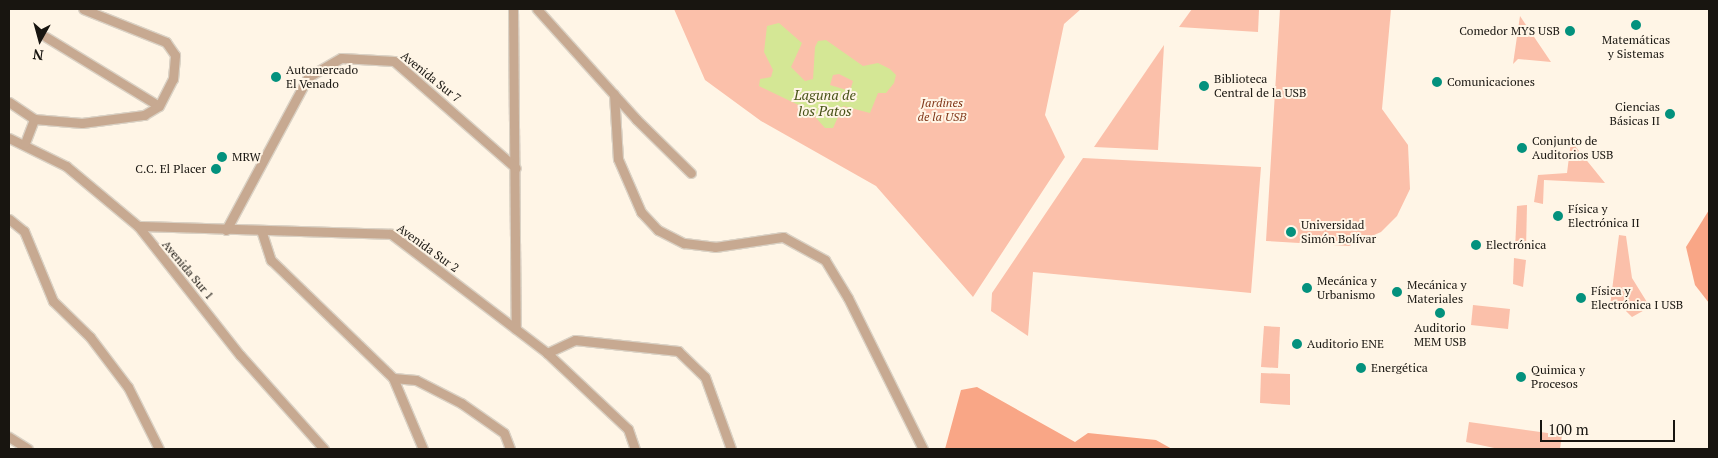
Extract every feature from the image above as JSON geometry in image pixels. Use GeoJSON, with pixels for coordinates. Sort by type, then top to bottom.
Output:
{"type":"FeatureCollection","features":[{"type":"Feature","properties":{"kind":"street"},"geometry":{"type":"LineString","coordinates":[[9,102],[34,119],[120,122],[159,106],[175,67],[175,55],[166,42],[83,9]]}},
{"type":"Feature","properties":{"kind":"street"},"geometry":{"type":"LineString","coordinates":[[514,9],[516,329]]}},
{"type":"Feature","properties":{"kind":"street"},"geometry":{"type":"LineString","coordinates":[[537,9],[614,94],[691,173]]}},
{"type":"Feature","properties":{"kind":"street"},"geometry":{"type":"LineString","coordinates":[[46,37],[159,106]]}},
{"type":"Feature","properties":{"kind":"street","name":"Avenida Sur 7"},"geometry":{"type":"LineString","coordinates":[[226,230],[308,76],[341,58],[394,61],[516,168]]}},
{"type":"Feature","properties":{"kind":"street"},"geometry":{"type":"LineString","coordinates":[[614,94],[618,159],[641,212],[658,230],[684,243],[715,247],[783,237],[825,260],[848,298],[923,449]]}},
{"type":"Feature","properties":{"kind":"street"},"geometry":{"type":"LineString","coordinates":[[24,143],[34,119]]}},
{"type":"Feature","properties":{"kind":"street","name":"Avenida Sur 1"},"geometry":{"type":"LineString","coordinates":[[9,138],[24,143],[66,166],[138,226],[240,355],[324,449]]}},
{"type":"Feature","properties":{"kind":"street"},"geometry":{"type":"LineString","coordinates":[[9,219],[24,231],[53,301],[90,337],[128,387],[160,449]]}},
{"type":"Feature","properties":{"kind":"street","name":"Avenida Sur 2"},"geometry":{"type":"LineString","coordinates":[[138,226],[391,234],[547,353],[628,429],[635,449]]}},
{"type":"Feature","properties":{"kind":"street"},"geometry":{"type":"LineString","coordinates":[[261,230],[270,260],[393,378],[423,449]]}},
{"type":"Feature","properties":{"kind":"street"},"geometry":{"type":"LineString","coordinates":[[547,353],[576,340],[678,351],[705,378],[731,449]]}},
{"type":"Feature","properties":{"kind":"street"},"geometry":{"type":"LineString","coordinates":[[393,378],[416,380],[461,403],[504,434],[510,449]]}},
{"type":"Feature","properties":{"kind":"street"},"geometry":{"type":"LineString","coordinates":[[9,437],[28,449]]}},
{"type":"Feature","properties":{"kind":"green space","name":"Jardines de la USB"},"geometry":{"type":"Polygon","coordinates":[[[674,9],[1081,9],[1064,24],[1045,115],[1065,157],[973,297],[876,186],[761,121],[705,80],[674,9]]]}},
{"type":"Feature","properties":{"kind":"green space"},"geometry":{"type":"Polygon","coordinates":[[[1192,9],[1259,9],[1258,32],[1179,27],[1192,9]]]}},
{"type":"Feature","properties":{"kind":"green space"},"geometry":{"type":"Polygon","coordinates":[[[1280,9],[1391,9],[1382,109],[1408,145],[1410,189],[1397,216],[1381,232],[1349,246],[1266,241],[1280,9]]]}},
{"type":"Feature","properties":{"kind":"green space"},"geometry":{"type":"Polygon","coordinates":[[[1520,16],[1551,62],[1518,59],[1513,64],[1520,16]]]}},
{"type":"Feature","properties":{"kind":"green space"},"geometry":{"type":"Polygon","coordinates":[[[1164,45],[1158,150],[1094,147],[1164,45]]]}},
{"type":"Feature","properties":{"kind":"green space"},"geometry":{"type":"Polygon","coordinates":[[[1571,141],[1605,183],[1544,180],[1543,204],[1534,202],[1538,175],[1567,173],[1571,141]]]}},
{"type":"Feature","properties":{"kind":"green space"},"geometry":{"type":"Polygon","coordinates":[[[1083,158],[1261,167],[1251,293],[1033,272],[1028,336],[991,311],[992,293],[1083,158]]]}},
{"type":"Feature","properties":{"kind":"green space"},"geometry":{"type":"Polygon","coordinates":[[[1527,205],[1526,249],[1515,250],[1517,206],[1527,205]]]}},
{"type":"Feature","properties":{"kind":"green space"},"geometry":{"type":"Polygon","coordinates":[[[1619,235],[1626,236],[1632,278],[1650,307],[1632,317],[1623,308],[1610,306],[1619,235]]]}},
{"type":"Feature","properties":{"kind":"green space"},"geometry":{"type":"Polygon","coordinates":[[[1514,258],[1526,260],[1523,287],[1513,284],[1514,258]]]}},
{"type":"Feature","properties":{"kind":"green space"},"geometry":{"type":"Polygon","coordinates":[[[1473,305],[1510,309],[1508,329],[1471,325],[1473,305]]]}},
{"type":"Feature","properties":{"kind":"green space"},"geometry":{"type":"Polygon","coordinates":[[[1264,326],[1280,327],[1278,368],[1261,367],[1264,326]]]}},
{"type":"Feature","properties":{"kind":"green space"},"geometry":{"type":"Polygon","coordinates":[[[1261,373],[1290,374],[1290,405],[1260,403],[1261,373]]]}},
{"type":"Feature","properties":{"kind":"green space"},"geometry":{"type":"Polygon","coordinates":[[[1469,422],[1562,435],[1560,449],[1499,449],[1466,442],[1469,422]]]}},
{"type":"Feature","properties":{"kind":"shaded area"},"geometry":{"type":"Polygon","coordinates":[[[1709,210],[1709,303],[1695,285],[1686,247],[1709,210]]]}},
{"type":"Feature","properties":{"kind":"shaded area"},"geometry":{"type":"Polygon","coordinates":[[[977,387],[1075,442],[1088,433],[1156,440],[1172,449],[945,449],[961,390],[977,387]]]}},
{"type":"Feature","properties":{"kind":"water","name":"Laguna de los Patos"},"geometry":{"type":"Polygon","coordinates":[[[779,23],[802,43],[791,67],[805,81],[813,79],[815,47],[818,41],[826,40],[863,66],[878,63],[890,69],[896,75],[894,83],[886,93],[878,93],[870,113],[843,106],[833,128],[825,128],[809,110],[759,86],[760,79],[771,77],[773,70],[764,52],[767,26],[779,23]],[[839,74],[833,75],[830,85],[850,91],[853,81],[839,74]]]}},
{"type":"Feature","properties":{"kind":"place","name":"Matemáticas y Sistemas"},"geometry":{"type":"Point","coordinates":[1636,25]}},
{"type":"Feature","properties":{"kind":"place","name":"Comedor MYS USB"},"geometry":{"type":"Point","coordinates":[1570,31]}},
{"type":"Feature","properties":{"kind":"place","name":"Automercado El Venado"},"geometry":{"type":"Point","coordinates":[276,77]}},
{"type":"Feature","properties":{"kind":"place","name":"Comunicaciones"},"geometry":{"type":"Point","coordinates":[1437,82]}},
{"type":"Feature","properties":{"kind":"place","name":"Biblioteca Central de la USB"},"geometry":{"type":"Point","coordinates":[1204,86]}},
{"type":"Feature","properties":{"kind":"place","name":"Ciencias Básicas II"},"geometry":{"type":"Point","coordinates":[1670,114]}},
{"type":"Feature","properties":{"kind":"place","name":"Conjunto de Auditorios USB"},"geometry":{"type":"Point","coordinates":[1522,148]}},
{"type":"Feature","properties":{"kind":"place","name":"MRW"},"geometry":{"type":"Point","coordinates":[222,157]}},
{"type":"Feature","properties":{"kind":"place","name":"C.C. El Placer"},"geometry":{"type":"Point","coordinates":[216,169]}},
{"type":"Feature","properties":{"kind":"place","name":"Física y Electrónica II"},"geometry":{"type":"Point","coordinates":[1558,216]}},
{"type":"Feature","properties":{"kind":"place","name":"Universidad Simón Bolívar"},"geometry":{"type":"Point","coordinates":[1291,232]}},
{"type":"Feature","properties":{"kind":"place","name":"Electrónica"},"geometry":{"type":"Point","coordinates":[1476,245]}},
{"type":"Feature","properties":{"kind":"place","name":"Mecánica y Urbanismo"},"geometry":{"type":"Point","coordinates":[1307,288]}},
{"type":"Feature","properties":{"kind":"place","name":"Mecánica y Materiales"},"geometry":{"type":"Point","coordinates":[1397,292]}},
{"type":"Feature","properties":{"kind":"place","name":"Física y Electrónica I USB"},"geometry":{"type":"Point","coordinates":[1581,298]}},
{"type":"Feature","properties":{"kind":"place","name":"Auditorio MEM USB"},"geometry":{"type":"Point","coordinates":[1440,313]}},
{"type":"Feature","properties":{"kind":"place","name":"Auditorio ENE"},"geometry":{"type":"Point","coordinates":[1297,344]}},
{"type":"Feature","properties":{"kind":"place","name":"Energética"},"geometry":{"type":"Point","coordinates":[1361,368]}},
{"type":"Feature","properties":{"kind":"place","name":"Quimica y Procesos"},"geometry":{"type":"Point","coordinates":[1521,377]}}]}
